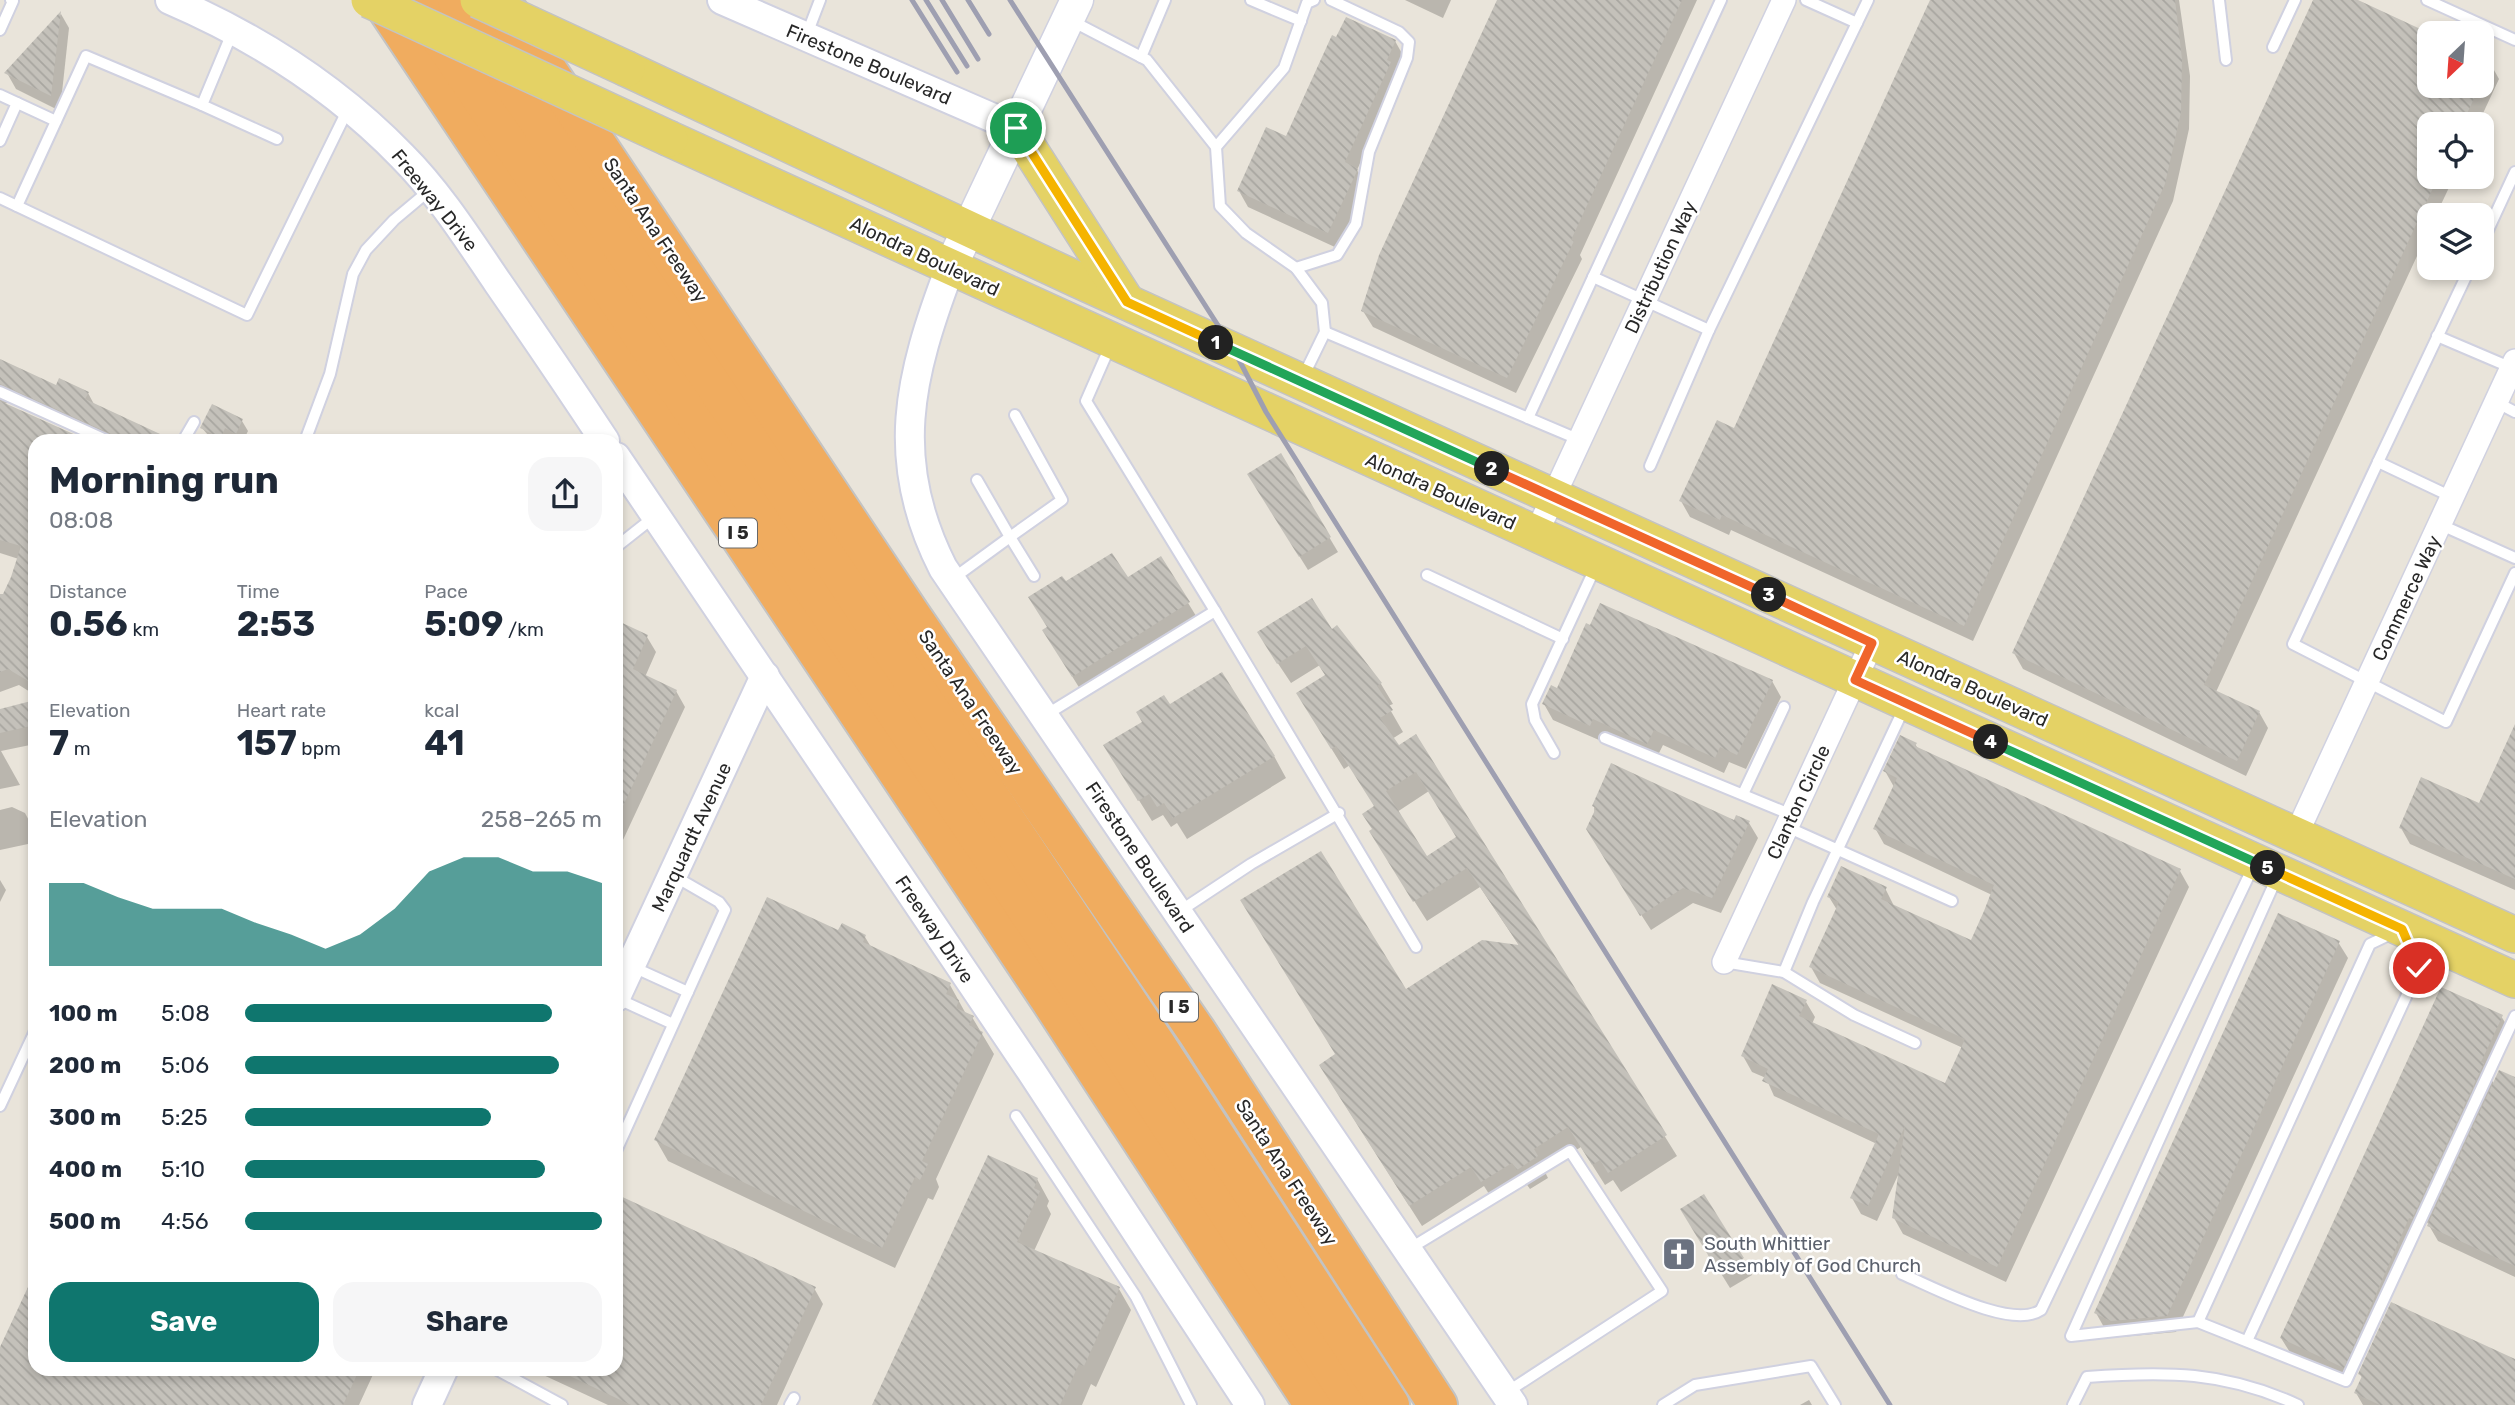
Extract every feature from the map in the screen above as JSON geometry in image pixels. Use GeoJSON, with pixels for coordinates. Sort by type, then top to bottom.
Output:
{"type":"FeatureCollection","features":[{"type":"Feature","properties":{"kind":"highway","name":"I 5"},"geometry":{"type":"LineString","coordinates":[[382,0],[1050,1000],[1314,1405]]}},
{"type":"Feature","properties":{"kind":"highway"},"geometry":{"type":"LineString","coordinates":[[415,0],[837,624],[1356,1405]]}},
{"type":"Feature","properties":{"kind":"highway"},"geometry":{"type":"LineString","coordinates":[[457,0],[1157,1046],[1390,1405]]}},
{"type":"Feature","properties":{"kind":"highway","name":"Santa Ana Freeway"},"geometry":{"type":"LineString","coordinates":[[501,0],[911,615],[1204,1044],[1438,1405]]}},
{"type":"Feature","properties":{"kind":"main road","name":"Alondra Boulevard"},"geometry":{"type":"LineString","coordinates":[[369,0],[1112,342],[2515,980]]}},
{"type":"Feature","properties":{"kind":"main road","name":"Alondra Boulevard"},"geometry":{"type":"LineString","coordinates":[[478,0],[1301,382],[2515,934]]}},
{"type":"Feature","properties":{"kind":"main road"},"geometry":{"type":"LineString","coordinates":[[950,268],[1072,10]]}},
{"type":"Feature","properties":{"kind":"main road"},"geometry":{"type":"LineString","coordinates":[[1016,128],[1127,302]]}},
{"type":"Feature","properties":{"kind":"main road"},"geometry":{"type":"LineString","coordinates":[[2402,929],[2419,891]]}},
{"type":"Feature","properties":{"kind":"street","name":"Freeway Drive"},"geometry":{"type":"LineString","coordinates":[[170,0],[233,30],[293,66],[349,107],[402,156],[464,233],[600,434]]}},
{"type":"Feature","properties":{"kind":"street","name":"Firestone Boulevard"},"geometry":{"type":"LineString","coordinates":[[722,0],[1016,128]]}},
{"type":"Feature","properties":{"kind":"street","name":"Distribution Way"},"geometry":{"type":"LineString","coordinates":[[1536,534],[1784,0]]}},
{"type":"Feature","properties":{"kind":"street","name":"Firestone Boulevard"},"geometry":{"type":"LineString","coordinates":[[950,268],[920,352],[912,392],[911,471],[917,504],[928,538],[951,580],[1509,1399]]}},
{"type":"Feature","properties":{"kind":"street","name":"Commerce Way"},"geometry":{"type":"LineString","coordinates":[[2296,835],[2439,524],[2505,407],[2513,364]]}},
{"type":"Feature","properties":{"kind":"street","name":"Freeway Drive"},"geometry":{"type":"LineString","coordinates":[[623,467],[1039,1083],[1250,1405]]}},
{"type":"Feature","properties":{"kind":"street","name":"Clanton Circle"},"geometry":{"type":"LineString","coordinates":[[1724,962],[1872,643]]}},
{"type":"Feature","properties":{"kind":"street","name":"Marquardt Avenue"},"geometry":{"type":"LineString","coordinates":[[623,983],[765,676]]}},
{"type":"Feature","properties":{"kind":"street"},"geometry":{"type":"LineString","coordinates":[[427,1405],[440,1376]]}},
{"type":"Feature","properties":{"kind":"lane"},"geometry":{"type":"LineString","coordinates":[[806,37],[820,0]]}},
{"type":"Feature","properties":{"kind":"lane"},"geometry":{"type":"LineString","coordinates":[[1141,57],[1165,0]]}},
{"type":"Feature","properties":{"kind":"lane"},"geometry":{"type":"LineString","coordinates":[[1251,0],[1301,21]]}},
{"type":"Feature","properties":{"kind":"lane"},"geometry":{"type":"LineString","coordinates":[[1216,147],[1284,68],[1307,3],[1314,0]]}},
{"type":"Feature","properties":{"kind":"lane"},"geometry":{"type":"LineString","coordinates":[[1296,268],[1337,255],[1356,224],[1368,152],[1407,58],[1409,42],[1399,32],[1331,0]]}},
{"type":"Feature","properties":{"kind":"lane"},"geometry":{"type":"LineString","coordinates":[[1528,418],[1721,0]]}},
{"type":"Feature","properties":{"kind":"lane"},"geometry":{"type":"LineString","coordinates":[[1806,0],[1857,23]]}},
{"type":"Feature","properties":{"kind":"lane"},"geometry":{"type":"LineString","coordinates":[[1650,466],[1709,330],[1868,0]]}},
{"type":"Feature","properties":{"kind":"lane"},"geometry":{"type":"LineString","coordinates":[[2219,0],[2226,60]]}},
{"type":"Feature","properties":{"kind":"lane"},"geometry":{"type":"LineString","coordinates":[[2273,47],[2295,0]]}},
{"type":"Feature","properties":{"kind":"lane"},"geometry":{"type":"LineString","coordinates":[[2427,0],[2515,40]]}},
{"type":"Feature","properties":{"kind":"lane"},"geometry":{"type":"LineString","coordinates":[[0,30],[12,1]]}},
{"type":"Feature","properties":{"kind":"lane"},"geometry":{"type":"LineString","coordinates":[[1072,10],[1147,60],[1216,147],[1220,206],[1246,233],[1296,268],[1322,303],[1325,332],[1301,382]]}},
{"type":"Feature","properties":{"kind":"lane"},"geometry":{"type":"LineString","coordinates":[[202,105],[233,30]]}},
{"type":"Feature","properties":{"kind":"lane"},"geometry":{"type":"LineString","coordinates":[[17,206],[86,55],[277,138]]}},
{"type":"Feature","properties":{"kind":"lane"},"geometry":{"type":"LineString","coordinates":[[0,95],[56,121]]}},
{"type":"Feature","properties":{"kind":"lane"},"geometry":{"type":"LineString","coordinates":[[0,141],[17,103]]}},
{"type":"Feature","properties":{"kind":"lane"},"geometry":{"type":"LineString","coordinates":[[0,198],[247,315],[349,107]]}},
{"type":"Feature","properties":{"kind":"lane"},"geometry":{"type":"LineString","coordinates":[[2494,217],[2515,172]]}},
{"type":"Feature","properties":{"kind":"lane"},"geometry":{"type":"LineString","coordinates":[[309,434],[330,374],[353,274],[366,250],[394,220],[430,189]]}},
{"type":"Feature","properties":{"kind":"lane"},"geometry":{"type":"LineString","coordinates":[[1593,277],[1709,330]]}},
{"type":"Feature","properties":{"kind":"lane"},"geometry":{"type":"LineString","coordinates":[[2464,280],[2293,645],[2446,722],[2515,573]]}},
{"type":"Feature","properties":{"kind":"lane"},"geometry":{"type":"LineString","coordinates":[[1325,332],[1580,440]]}},
{"type":"Feature","properties":{"kind":"lane"},"geometry":{"type":"LineString","coordinates":[[2437,336],[2513,364]]}},
{"type":"Feature","properties":{"kind":"lane"},"geometry":{"type":"LineString","coordinates":[[1112,342],[1086,401],[1339,813],[1416,947]]}},
{"type":"Feature","properties":{"kind":"lane"},"geometry":{"type":"LineString","coordinates":[[0,392],[93,434]]}},
{"type":"Feature","properties":{"kind":"lane"},"geometry":{"type":"LineString","coordinates":[[951,580],[1062,500],[1015,415]]}},
{"type":"Feature","properties":{"kind":"lane"},"geometry":{"type":"LineString","coordinates":[[187,434],[194,422]]}},
{"type":"Feature","properties":{"kind":"lane"},"geometry":{"type":"LineString","coordinates":[[2378,462],[2452,498]]}},
{"type":"Feature","properties":{"kind":"lane"},"geometry":{"type":"LineString","coordinates":[[977,480],[1034,576]]}},
{"type":"Feature","properties":{"kind":"lane"},"geometry":{"type":"LineString","coordinates":[[623,542],[656,516]]}},
{"type":"Feature","properties":{"kind":"lane"},"geometry":{"type":"LineString","coordinates":[[2439,524],[2515,558]]}},
{"type":"Feature","properties":{"kind":"lane"},"geometry":{"type":"LineString","coordinates":[[1554,753],[1535,720],[1532,704],[1598,563]]}},
{"type":"Feature","properties":{"kind":"lane"},"geometry":{"type":"LineString","coordinates":[[1427,575],[1563,639]]}},
{"type":"Feature","properties":{"kind":"lane"},"geometry":{"type":"LineString","coordinates":[[1044,716],[1215,611]]}},
{"type":"Feature","properties":{"kind":"lane"},"geometry":{"type":"LineString","coordinates":[[1784,972],[1837,849],[1906,703]]}},
{"type":"Feature","properties":{"kind":"lane"},"geometry":{"type":"LineString","coordinates":[[1743,794],[1784,707]]}},
{"type":"Feature","properties":{"kind":"lane"},"geometry":{"type":"LineString","coordinates":[[1605,738],[1743,794],[1837,849],[1952,901]]}},
{"type":"Feature","properties":{"kind":"lane"},"geometry":{"type":"LineString","coordinates":[[1178,913],[1251,864],[1339,813]]}},
{"type":"Feature","properties":{"kind":"lane"},"geometry":{"type":"LineString","coordinates":[[1902,1274],[2001,1314],[2032,1316],[2041,1310],[2267,867]]}},
{"type":"Feature","properties":{"kind":"lane"},"geometry":{"type":"LineString","coordinates":[[2267,867],[2071,1336],[2198,1322],[2346,1381],[2515,1016]]}},
{"type":"Feature","properties":{"kind":"lane"},"geometry":{"type":"LineString","coordinates":[[623,1135],[725,910],[719,902],[672,876]]}},
{"type":"Feature","properties":{"kind":"lane"},"geometry":{"type":"LineString","coordinates":[[2198,1322],[2370,944],[2402,929],[2418,971],[2247,1341]]}},
{"type":"Feature","properties":{"kind":"lane"},"geometry":{"type":"LineString","coordinates":[[1724,962],[1784,972],[1854,1015],[1915,1043]]}},
{"type":"Feature","properties":{"kind":"lane"},"geometry":{"type":"LineString","coordinates":[[631,966],[688,992]]}},
{"type":"Feature","properties":{"kind":"lane"},"geometry":{"type":"LineString","coordinates":[[623,1000],[673,1024]]}},
{"type":"Feature","properties":{"kind":"lane"},"geometry":{"type":"LineString","coordinates":[[0,1106],[28,1046]]}},
{"type":"Feature","properties":{"kind":"lane"},"geometry":{"type":"LineString","coordinates":[[1016,1116],[1136,1297],[1191,1405]]}},
{"type":"Feature","properties":{"kind":"lane"},"geometry":{"type":"LineString","coordinates":[[1407,1250],[1570,1151],[1662,1291],[1509,1399]]}},
{"type":"Feature","properties":{"kind":"lane"},"geometry":{"type":"LineString","coordinates":[[1663,1405],[1695,1385],[1811,1366],[1835,1405]]}},
{"type":"Feature","properties":{"kind":"lane"},"geometry":{"type":"LineString","coordinates":[[2073,1405],[2087,1377],[2160,1372],[2245,1383],[2298,1405]]}},
{"type":"Feature","properties":{"kind":"lane"},"geometry":{"type":"LineString","coordinates":[[509,1376],[562,1405]]}},
{"type":"Feature","properties":{"kind":"building"},"geometry":{"type":"Polygon","coordinates":[[[1497,0],[1682,0],[1571,240],[1574,241],[1507,378],[1361,311],[1379,255],[1497,0]]]}},
{"type":"Feature","properties":{"kind":"building"},"geometry":{"type":"Polygon","coordinates":[[[1930,0],[2175,0],[2182,59],[2181,112],[2165,184],[1964,626],[1722,515],[1720,520],[1679,501],[1717,420],[1734,428],[1930,0]]]}},
{"type":"Feature","properties":{"kind":"building"},"geometry":{"type":"Polygon","coordinates":[[[2313,0],[2358,0],[2417,27],[2417,98],[2474,98],[2468,112],[2417,112],[2417,189],[2432,189],[2426,203],[2417,203],[2417,223],[2204,685],[2260,711],[2237,761],[2012,653],[2313,0]]]}},
{"type":"Feature","properties":{"kind":"building"},"geometry":{"type":"Polygon","coordinates":[[[61,11],[51,96],[4,73],[61,11]]]}},
{"type":"Feature","properties":{"kind":"building"},"geometry":{"type":"Polygon","coordinates":[[[1346,17],[1396,40],[1387,60],[1391,62],[1345,162],[1358,169],[1328,233],[1237,191],[1266,127],[1286,136],[1332,35],[1336,37],[1346,17]]]}},
{"type":"Feature","properties":{"kind":"building"},"geometry":{"type":"Polygon","coordinates":[[[0,359],[56,385],[59,378],[89,392],[85,399],[160,434],[111,434],[0,384],[0,359]]]}},
{"type":"Feature","properties":{"kind":"building"},"geometry":{"type":"Polygon","coordinates":[[[0,401],[73,434],[28,434],[28,681],[8,669],[0,672],[0,594],[3,594],[11,577],[21,546],[0,540],[0,401]]]}},
{"type":"Feature","properties":{"kind":"building"},"geometry":{"type":"Polygon","coordinates":[[[212,404],[243,419],[236,434],[225,428],[223,434],[213,434],[200,428],[212,404]]]}},
{"type":"Feature","properties":{"kind":"building"},"geometry":{"type":"Polygon","coordinates":[[[1281,453],[1331,537],[1299,557],[1247,474],[1281,453]]]}},
{"type":"Feature","properties":{"kind":"building"},"geometry":{"type":"Polygon","coordinates":[[[1112,553],[1128,577],[1161,556],[1190,602],[1072,677],[1042,630],[1047,627],[1028,597],[1062,576],[1066,581],[1112,553]]]}},
{"type":"Feature","properties":{"kind":"building"},"geometry":{"type":"Polygon","coordinates":[[[1312,598],[1332,629],[1337,625],[1382,683],[1377,686],[1393,710],[1380,718],[1399,745],[1416,734],[1667,1135],[1608,1173],[1600,1160],[1592,1165],[1568,1127],[1534,1149],[1538,1156],[1517,1170],[1512,1163],[1481,1182],[1471,1167],[1409,1206],[1319,1065],[1335,1054],[1240,900],[1321,851],[1406,989],[1482,940],[1519,945],[1467,868],[1413,902],[1369,831],[1372,829],[1362,814],[1374,806],[1336,746],[1331,749],[1296,693],[1325,675],[1306,646],[1277,664],[1257,632],[1312,598]],[[1416,772],[1386,791],[1427,856],[1456,837],[1416,772]]]}},
{"type":"Feature","properties":{"kind":"building"},"geometry":{"type":"Polygon","coordinates":[[[1600,603],[1773,680],[1737,755],[1720,747],[1715,758],[1654,730],[1647,744],[1593,719],[1590,726],[1542,704],[1551,685],[1557,688],[1586,623],[1590,625],[1600,603]]]}},
{"type":"Feature","properties":{"kind":"building"},"geometry":{"type":"Polygon","coordinates":[[[623,623],[648,635],[633,669],[677,690],[623,806],[623,623]]]}},
{"type":"Feature","properties":{"kind":"building"},"geometry":{"type":"Polygon","coordinates":[[[1222,672],[1275,756],[1173,818],[1164,803],[1157,807],[1149,794],[1138,801],[1103,745],[1142,722],[1136,712],[1164,695],[1170,704],[1222,672]]]}},
{"type":"Feature","properties":{"kind":"building"},"geometry":{"type":"Polygon","coordinates":[[[28,702],[28,727],[0,733],[0,709],[28,702]]]}},
{"type":"Feature","properties":{"kind":"building"},"geometry":{"type":"Polygon","coordinates":[[[2515,724],[2515,879],[2399,828],[2421,777],[2479,803],[2515,724]]]}},
{"type":"Feature","properties":{"kind":"building"},"geometry":{"type":"Polygon","coordinates":[[[1900,735],[1917,743],[1915,746],[2181,869],[1997,1267],[1892,1218],[1905,1126],[1868,1206],[1850,1198],[1879,1134],[1762,1081],[1768,1069],[1741,1056],[1772,984],[1807,1000],[1799,1016],[1945,1083],[1965,1039],[1809,967],[1839,902],[1827,897],[1841,866],[1887,887],[1881,899],[1971,940],[1984,911],[1994,885],[1873,829],[1897,778],[1883,771],[1900,735]]]}},
{"type":"Feature","properties":{"kind":"building"},"geometry":{"type":"Polygon","coordinates":[[[1611,763],[1734,820],[1736,815],[1750,821],[1712,898],[1683,888],[1640,916],[1586,829],[1596,808],[1592,806],[1611,763]]]}},
{"type":"Feature","properties":{"kind":"building"},"geometry":{"type":"Polygon","coordinates":[[[767,897],[838,930],[842,923],[866,935],[863,942],[951,983],[946,994],[959,1000],[956,1008],[974,1016],[969,1025],[983,1032],[922,1161],[928,1164],[920,1180],[915,1177],[882,1248],[654,1140],[767,897]]]}},
{"type":"Feature","properties":{"kind":"building"},"geometry":{"type":"Polygon","coordinates":[[[2278,913],[2340,941],[2167,1316],[2111,1321],[2094,1313],[2278,913]]]}},
{"type":"Feature","properties":{"kind":"building"},"geometry":{"type":"Polygon","coordinates":[[[2441,987],[2503,1015],[2481,1062],[2484,1063],[2412,1219],[2409,1218],[2344,1368],[2280,1338],[2441,987]]]}},
{"type":"Feature","properties":{"kind":"building"},"geometry":{"type":"Polygon","coordinates":[[[2499,1070],[2515,1077],[2515,1266],[2427,1226],[2499,1070]]]}},
{"type":"Feature","properties":{"kind":"building"},"geometry":{"type":"Polygon","coordinates":[[[988,1155],[1038,1178],[1034,1188],[1040,1191],[1017,1242],[1120,1287],[1084,1366],[1079,1364],[1060,1405],[872,1405],[988,1155]]]}},
{"type":"Feature","properties":{"kind":"building"},"geometry":{"type":"Polygon","coordinates":[[[1704,1194],[1744,1258],[1719,1273],[1680,1209],[1704,1194]]]}},
{"type":"Feature","properties":{"kind":"building"},"geometry":{"type":"Polygon","coordinates":[[[623,1197],[816,1287],[761,1405],[631,1405],[570,1376],[623,1376],[623,1197]]]}},
{"type":"Feature","properties":{"kind":"building"},"geometry":{"type":"Polygon","coordinates":[[[28,1287],[28,1376],[356,1376],[343,1405],[0,1405],[0,1347],[28,1287]]]}},
{"type":"Feature","properties":{"kind":"building"},"geometry":{"type":"Polygon","coordinates":[[[2391,1302],[2515,1359],[2515,1405],[2380,1405],[2354,1393],[2362,1376],[2358,1374],[2391,1302]]]}},
{"type":"Feature","properties":{"kind":"railway"},"geometry":{"type":"LineString","coordinates":[[912,0],[957,72]]}},
{"type":"Feature","properties":{"kind":"railway"},"geometry":{"type":"LineString","coordinates":[[926,0],[967,66]]}},
{"type":"Feature","properties":{"kind":"railway"},"geometry":{"type":"LineString","coordinates":[[942,0],[978,59]]}},
{"type":"Feature","properties":{"kind":"railway"},"geometry":{"type":"LineString","coordinates":[[968,0],[989,34]]}},
{"type":"Feature","properties":{"kind":"railway"},"geometry":{"type":"LineString","coordinates":[[1010,0],[1235,352],[1266,412],[1890,1405]]}},
{"type":"Feature","properties":{"kind":"place","name":"South Whittier Assembly of God Church"},"geometry":{"type":"Point","coordinates":[1679,1254]}},
{"type":"Feature","properties":{"kind":"route"},"geometry":{"type":"LineString","coordinates":[[1016,128],[1127,302],[1872,643],[1855,680],[2402,929],[2419,968]]}}]}
